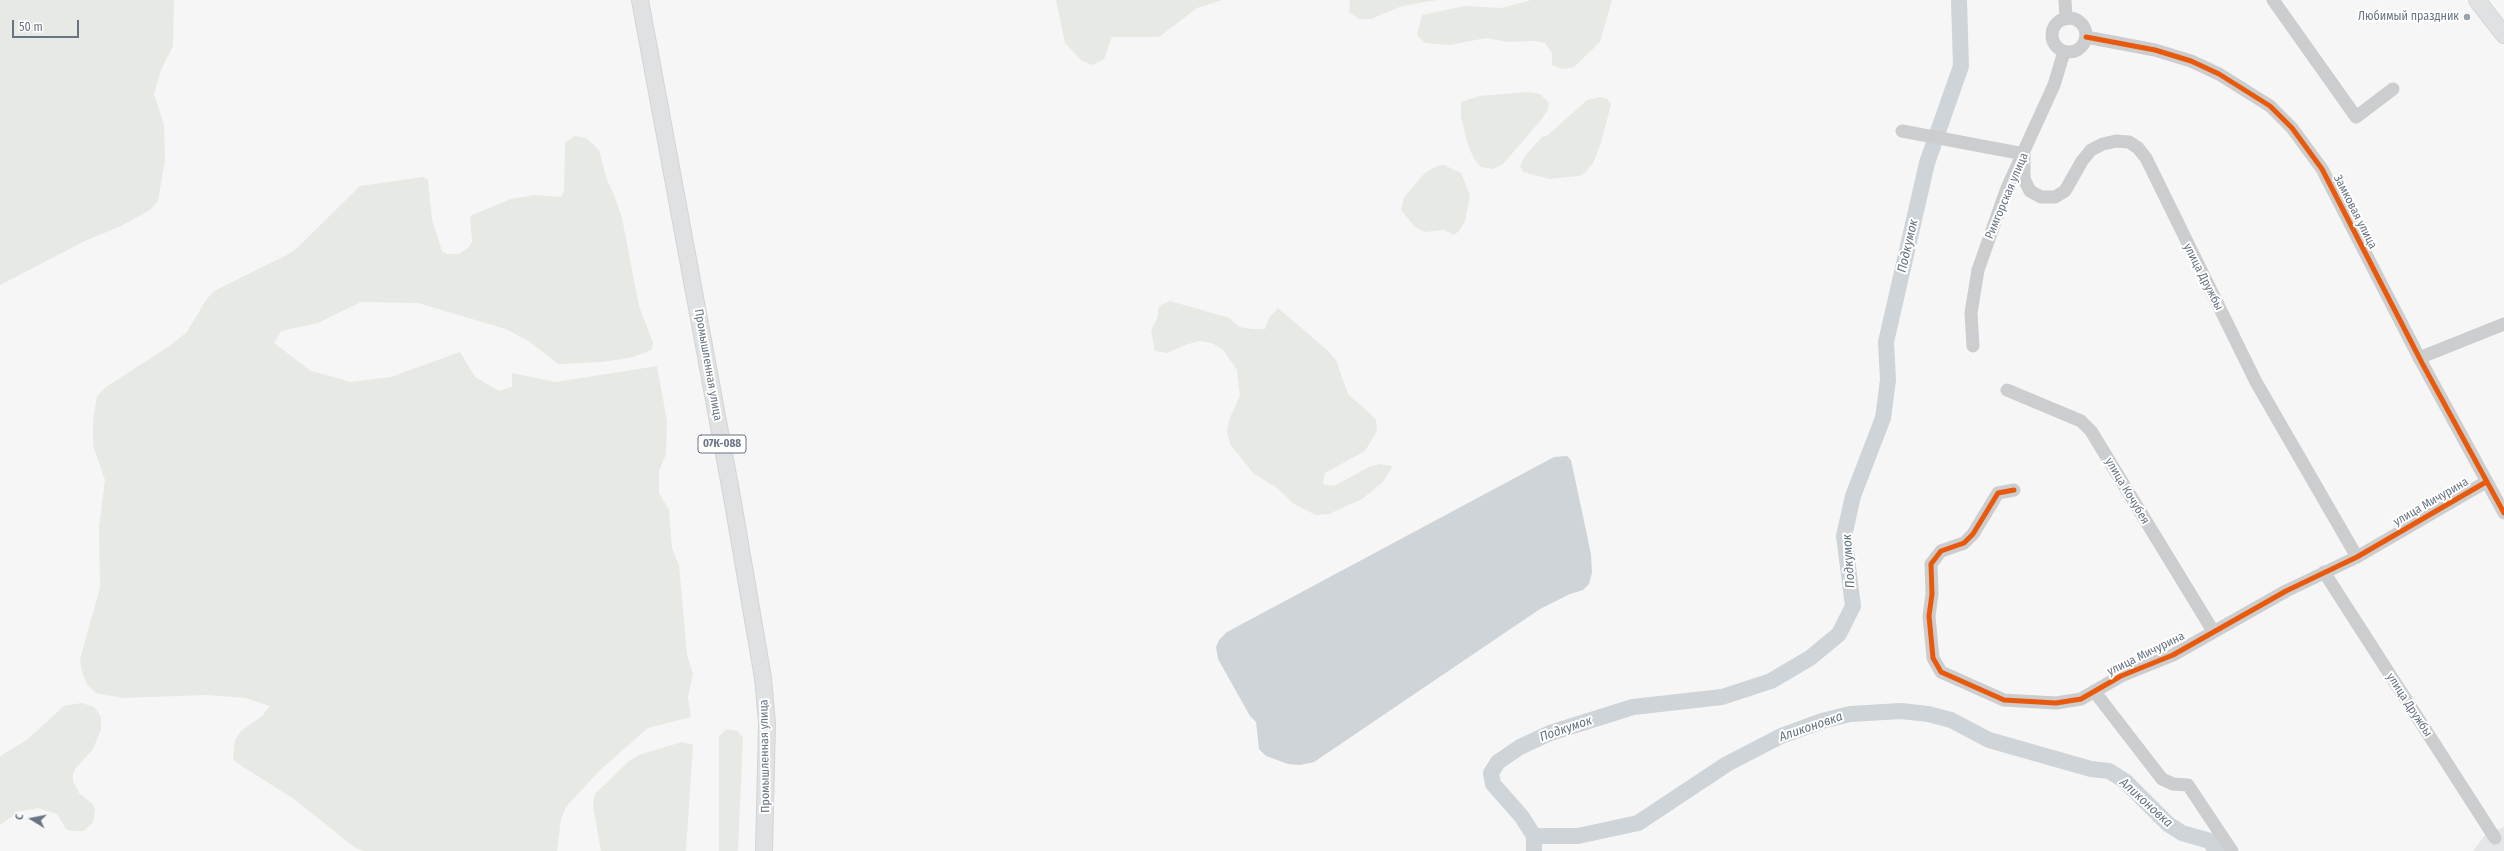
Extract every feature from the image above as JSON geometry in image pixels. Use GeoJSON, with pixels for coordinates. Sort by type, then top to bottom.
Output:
{"type":"FeatureCollection","features":[{"type":"Feature","properties":{"kind":"main road","name":"Промышленная улица"},"geometry":{"type":"LineString","coordinates":[[640,0],[732,497],[763,678],[767,723],[764,851]]}},
{"type":"Feature","properties":{"kind":"main road"},"geometry":{"type":"LineString","coordinates":[[2477,0],[2504,35]]}},
{"type":"Feature","properties":{"kind":"street"},"geometry":{"type":"LineString","coordinates":[[2065,0],[2066,19]]}},
{"type":"Feature","properties":{"kind":"street"},"geometry":{"type":"LineString","coordinates":[[2273,0],[2356,117],[2393,89]]}},
{"type":"Feature","properties":{"kind":"street"},"geometry":{"type":"LineString","coordinates":[[2066,19],[2080,23],[2086,37],[2078,50],[2064,52],[2055,45],[2052,34],[2056,24],[2066,19]]}},
{"type":"Feature","properties":{"kind":"street","name":"Замковая улица"},"geometry":{"type":"LineString","coordinates":[[2086,37],[2155,50],[2191,61],[2219,74],[2270,106],[2292,128],[2322,169],[2419,358],[2504,513]]}},
{"type":"Feature","properties":{"kind":"street","name":"Римгорская улица"},"geometry":{"type":"LineString","coordinates":[[1972,346],[1971,313],[1978,270],[2008,188],[2054,85],[2064,52]]}},
{"type":"Feature","properties":{"kind":"street"},"geometry":{"type":"LineString","coordinates":[[1902,131],[2024,154]]}},
{"type":"Feature","properties":{"kind":"street","name":"улица Дружбы"},"geometry":{"type":"LineString","coordinates":[[2024,154],[2024,179],[2030,191],[2041,197],[2055,198],[2065,191],[2082,160],[2091,150],[2103,144],[2116,141],[2129,142],[2138,148],[2146,158],[2256,382],[2357,557]]}},
{"type":"Feature","properties":{"kind":"street"},"geometry":{"type":"LineString","coordinates":[[2419,358],[2504,324]]}},
{"type":"Feature","properties":{"kind":"street","name":"улица Кочубея"},"geometry":{"type":"LineString","coordinates":[[2007,390],[2081,421],[2091,431],[2213,631]]}},
{"type":"Feature","properties":{"kind":"street","name":"улица Мичурина"},"geometry":{"type":"LineString","coordinates":[[2014,490],[1998,493],[1973,534],[1964,543],[1941,552],[1931,564],[1932,594],[1929,616],[1933,658],[1941,672],[2004,700],[2056,703],[2081,699],[2094,691],[2173,655],[2213,631],[2324,572],[2357,557],[2486,482]]}},
{"type":"Feature","properties":{"kind":"street","name":"улица Дружбы"},"geometry":{"type":"LineString","coordinates":[[2324,572],[2495,838]]}},
{"type":"Feature","properties":{"kind":"street"},"geometry":{"type":"LineString","coordinates":[[2094,691],[2162,779],[2174,784],[2188,785],[2232,851]]}},
{"type":"Feature","properties":{"kind":"shaded area"},"geometry":{"type":"Polygon","coordinates":[[[0,0],[174,0],[173,46],[161,70],[154,94],[164,125],[165,160],[158,201],[150,210],[121,226],[85,241],[0,285],[0,0]]]}},
{"type":"Feature","properties":{"kind":"shaded area"},"geometry":{"type":"Polygon","coordinates":[[[1056,0],[1222,0],[1197,8],[1159,37],[1112,37],[1104,59],[1093,65],[1082,61],[1065,43],[1056,0]]]}},
{"type":"Feature","properties":{"kind":"shaded area"},"geometry":{"type":"Polygon","coordinates":[[[1350,0],[1437,0],[1402,6],[1371,19],[1359,19],[1349,12],[1350,0]]]}},
{"type":"Feature","properties":{"kind":"shaded area"},"geometry":{"type":"Polygon","coordinates":[[[1531,0],[1612,0],[1600,42],[1574,67],[1562,69],[1552,65],[1552,53],[1545,43],[1534,41],[1508,42],[1486,38],[1450,45],[1425,43],[1417,35],[1422,15],[1465,6],[1502,8],[1531,0]]]}},
{"type":"Feature","properties":{"kind":"shaded area"},"geometry":{"type":"Polygon","coordinates":[[[1528,92],[1540,94],[1549,103],[1548,109],[1542,119],[1503,164],[1493,169],[1481,167],[1474,159],[1468,145],[1461,117],[1461,102],[1479,96],[1528,92]]]}},
{"type":"Feature","properties":{"kind":"shaded area"},"geometry":{"type":"Polygon","coordinates":[[[1600,97],[1607,99],[1611,104],[1601,143],[1593,163],[1585,173],[1579,176],[1549,179],[1523,172],[1520,166],[1525,156],[1542,137],[1548,135],[1587,100],[1600,97]]]}},
{"type":"Feature","properties":{"kind":"shaded area"},"geometry":{"type":"Polygon","coordinates":[[[575,136],[586,138],[599,150],[607,180],[622,218],[639,306],[653,343],[652,349],[629,358],[602,362],[558,364],[530,342],[506,329],[418,303],[361,302],[318,323],[281,331],[274,343],[311,371],[351,382],[391,377],[460,352],[475,377],[499,391],[512,387],[512,373],[556,382],[657,366],[667,421],[666,454],[659,471],[659,493],[669,510],[672,548],[679,565],[687,655],[693,674],[688,698],[691,717],[648,728],[599,771],[566,807],[561,819],[557,851],[364,851],[354,847],[294,799],[233,759],[235,740],[241,731],[262,716],[270,706],[245,698],[207,695],[123,698],[96,693],[87,684],[82,672],[80,659],[100,588],[99,528],[105,480],[93,445],[93,420],[97,396],[106,387],[168,347],[187,332],[206,300],[214,291],[289,254],[360,186],[423,177],[428,180],[432,220],[442,251],[447,254],[459,254],[469,247],[472,242],[470,216],[511,199],[535,195],[561,197],[564,191],[565,143],[575,136]]]}},
{"type":"Feature","properties":{"kind":"shaded area"},"geometry":{"type":"Polygon","coordinates":[[[1444,165],[1461,173],[1470,195],[1465,221],[1459,231],[1454,235],[1444,230],[1425,232],[1415,227],[1401,210],[1404,197],[1425,173],[1437,166],[1444,165]]]}},
{"type":"Feature","properties":{"kind":"shaded area"},"geometry":{"type":"Polygon","coordinates":[[[1170,301],[1230,318],[1239,327],[1252,329],[1265,329],[1269,318],[1278,308],[1327,350],[1336,360],[1348,394],[1376,419],[1377,431],[1365,451],[1325,473],[1323,484],[1334,486],[1369,467],[1380,464],[1393,466],[1382,483],[1362,499],[1329,514],[1316,515],[1294,504],[1276,487],[1254,474],[1230,444],[1227,432],[1229,420],[1240,396],[1237,370],[1223,350],[1212,343],[1200,341],[1188,344],[1167,353],[1155,351],[1151,330],[1157,319],[1159,306],[1170,301]]]}},
{"type":"Feature","properties":{"kind":"shaded area"},"geometry":{"type":"Polygon","coordinates":[[[1567,456],[1571,460],[1591,554],[1592,573],[1589,584],[1583,590],[1570,594],[1540,609],[1314,762],[1300,765],[1288,764],[1266,756],[1259,749],[1256,722],[1250,716],[1218,659],[1216,647],[1219,640],[1227,632],[1554,457],[1567,456]]]}},
{"type":"Feature","properties":{"kind":"shaded area"},"geometry":{"type":"Polygon","coordinates":[[[82,703],[94,707],[101,717],[101,729],[93,749],[75,769],[73,774],[73,781],[79,793],[93,804],[95,810],[93,822],[84,831],[71,831],[66,829],[57,814],[38,808],[20,811],[0,825],[0,756],[27,740],[64,706],[82,703]]]}},
{"type":"Feature","properties":{"kind":"shaded area"},"geometry":{"type":"Polygon","coordinates":[[[726,729],[737,731],[743,737],[738,851],[719,851],[719,737],[726,729]]]}},
{"type":"Feature","properties":{"kind":"shaded area"},"geometry":{"type":"Polygon","coordinates":[[[682,742],[693,745],[686,851],[601,851],[593,805],[595,794],[629,761],[639,755],[682,742]]]}},
{"type":"Feature","properties":{"kind":"shaded area"},"geometry":{"type":"Polygon","coordinates":[[[2504,827],[2504,851],[2473,851],[2485,835],[2504,827]]]}},
{"type":"Feature","properties":{"kind":"waterway","name":"Подкумок"},"geometry":{"type":"LineString","coordinates":[[1534,851],[1534,836],[1522,817],[1493,784],[1491,773],[1498,762],[1520,747],[1550,733],[1633,707],[1722,697],[1771,681],[1810,658],[1839,634],[1853,606],[1844,536],[1853,496],[1883,418],[1888,380],[1886,342],[1927,163],[1961,66],[1959,0]]}},
{"type":"Feature","properties":{"kind":"waterway","name":"Аликоновка"},"geometry":{"type":"LineString","coordinates":[[1534,836],[1578,836],[1638,823],[1727,764],[1781,736],[1822,721],[1850,714],[1901,711],[1928,714],[1951,720],[1989,740],[2091,769],[2109,771],[2125,781],[2168,824],[2182,833],[2210,841],[2216,851]]}},
{"type":"Feature","properties":{"kind":"cycle path"},"geometry":{"type":"LineString","coordinates":[[2086,37],[2155,50],[2191,61],[2219,74],[2270,106],[2292,128],[2322,169],[2422,363],[2504,513]]}},
{"type":"Feature","properties":{"kind":"cycle path"},"geometry":{"type":"LineString","coordinates":[[2014,490],[1998,493],[1973,534],[1964,543],[1941,551],[1931,564],[1932,594],[1929,616],[1933,658],[1941,672],[2004,700],[2056,703],[2081,699],[2121,676],[2173,655],[2286,591],[2357,557],[2486,482]]}},
{"type":"Feature","properties":{"kind":"place","name":"Любимый праздник"},"geometry":{"type":"Point","coordinates":[2467,17]}}]}
